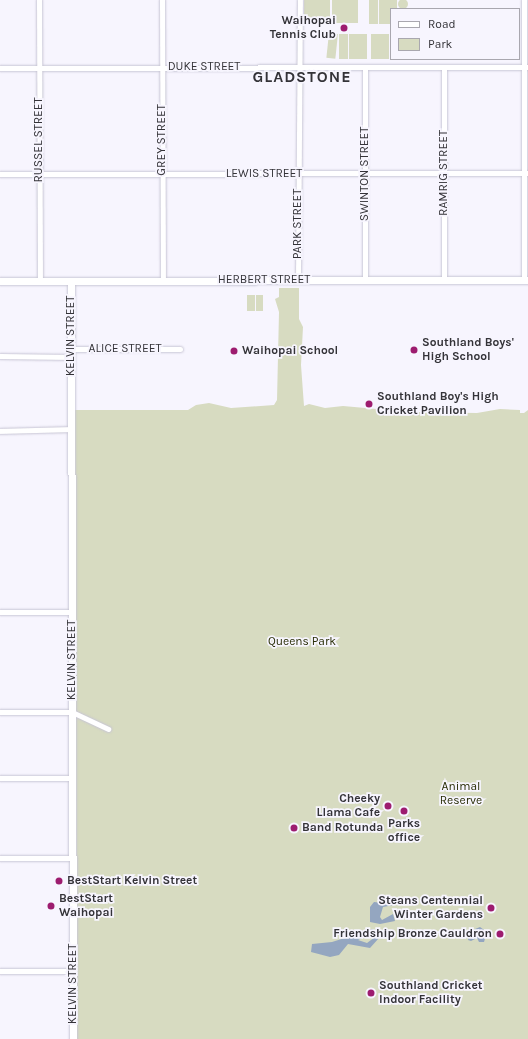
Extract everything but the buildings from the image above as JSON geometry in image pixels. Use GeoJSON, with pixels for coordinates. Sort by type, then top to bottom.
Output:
{"type":"FeatureCollection","features":[{"type":"Feature","properties":{"kind":"main road","name":"HERBERT STREET"},"geometry":{"type":"LineString","coordinates":[[0,281],[526,280]]}},
{"type":"Feature","properties":{"kind":"main road","name":"KELVIN STREET"},"geometry":{"type":"LineString","coordinates":[[71,281],[73,1039]]}},
{"type":"Feature","properties":{"kind":"street","name":"RUSSEL STREET"},"geometry":{"type":"LineString","coordinates":[[39,0],[40,281]]}},
{"type":"Feature","properties":{"kind":"street","name":"GREY STREET"},"geometry":{"type":"LineString","coordinates":[[162,0],[163,281]]}},
{"type":"Feature","properties":{"kind":"street","name":"PARK STREET"},"geometry":{"type":"LineString","coordinates":[[298,280],[300,0]]}},
{"type":"Feature","properties":{"kind":"street"},"geometry":{"type":"LineString","coordinates":[[524,0],[526,67],[526,280]]}},
{"type":"Feature","properties":{"kind":"street","name":"SWINTON STREET"},"geometry":{"type":"LineString","coordinates":[[365,67],[365,280]]}},
{"type":"Feature","properties":{"kind":"street","name":"RAMRIG STREET"},"geometry":{"type":"LineString","coordinates":[[444,67],[444,280]]}},
{"type":"Feature","properties":{"kind":"street","name":"DUKE STREET"},"geometry":{"type":"LineString","coordinates":[[0,68],[526,67]]}},
{"type":"Feature","properties":{"kind":"street","name":"LEWIS STREET"},"geometry":{"type":"LineString","coordinates":[[0,174],[526,173]]}},
{"type":"Feature","properties":{"kind":"street","name":"ALICE STREET"},"geometry":{"type":"LineString","coordinates":[[0,356],[180,349]]}},
{"type":"Feature","properties":{"kind":"street"},"geometry":{"type":"LineString","coordinates":[[0,431],[71,429]]}},
{"type":"Feature","properties":{"kind":"street"},"geometry":{"type":"LineString","coordinates":[[0,612],[72,612]]}},
{"type":"Feature","properties":{"kind":"street"},"geometry":{"type":"LineString","coordinates":[[0,712],[72,712],[108,729]]}},
{"type":"Feature","properties":{"kind":"street"},"geometry":{"type":"LineString","coordinates":[[0,778],[72,778]]}},
{"type":"Feature","properties":{"kind":"street"},"geometry":{"type":"LineString","coordinates":[[0,858],[72,858]]}},
{"type":"Feature","properties":{"kind":"street"},"geometry":{"type":"LineString","coordinates":[[0,971],[72,971]]}},
{"type":"Feature","properties":{"kind":"green space"},"geometry":{"type":"Polygon","coordinates":[[[405,-1],[408,2],[407,8],[399,8],[399,0],[405,-1]]]}},
{"type":"Feature","properties":{"kind":"green space"},"geometry":{"type":"Polygon","coordinates":[[[304,0],[330,0],[330,23],[304,23],[304,0]]]}},
{"type":"Feature","properties":{"kind":"green space"},"geometry":{"type":"Polygon","coordinates":[[[332,0],[358,0],[358,23],[332,23],[332,0]]]}},
{"type":"Feature","properties":{"kind":"green space"},"geometry":{"type":"Polygon","coordinates":[[[369,0],[378,0],[378,24],[369,24],[369,0]]]}},
{"type":"Feature","properties":{"kind":"green space"},"geometry":{"type":"Polygon","coordinates":[[[379,0],[388,0],[388,24],[379,24],[379,0]]]}},
{"type":"Feature","properties":{"kind":"green space"},"geometry":{"type":"Polygon","coordinates":[[[388,0],[397,0],[397,8],[390,8],[390,24],[388,24],[388,0]]]}},
{"type":"Feature","properties":{"kind":"green space"},"geometry":{"type":"Polygon","coordinates":[[[329,33],[338,34],[335,59],[326,58],[329,33]]]}},
{"type":"Feature","properties":{"kind":"green space"},"geometry":{"type":"Polygon","coordinates":[[[339,34],[348,34],[348,59],[339,59],[339,34]]]}},
{"type":"Feature","properties":{"kind":"green space"},"geometry":{"type":"Polygon","coordinates":[[[349,34],[358,34],[358,59],[349,59],[349,34]]]}},
{"type":"Feature","properties":{"kind":"green space"},"geometry":{"type":"Polygon","coordinates":[[[358,34],[367,34],[367,59],[358,59],[358,34]]]}},
{"type":"Feature","properties":{"kind":"green space"},"geometry":{"type":"Polygon","coordinates":[[[371,34],[380,34],[380,59],[371,59],[371,34]]]}},
{"type":"Feature","properties":{"kind":"green space"},"geometry":{"type":"Polygon","coordinates":[[[380,34],[389,34],[389,59],[380,59],[380,34]]]}},
{"type":"Feature","properties":{"kind":"green space","name":"Queens Park"},"geometry":{"type":"Polygon","coordinates":[[[279,288],[299,288],[299,319],[303,327],[301,365],[304,406],[309,404],[325,408],[343,406],[410,412],[477,413],[500,409],[520,410],[520,413],[524,413],[528,410],[528,1039],[77,1039],[75,410],[188,410],[196,405],[209,403],[231,408],[274,405],[277,400],[279,312],[275,299],[279,297],[279,288]]]}},
{"type":"Feature","properties":{"kind":"green space"},"geometry":{"type":"Polygon","coordinates":[[[247,295],[255,295],[255,311],[247,311],[247,295]]]}},
{"type":"Feature","properties":{"kind":"green space"},"geometry":{"type":"Polygon","coordinates":[[[256,295],[263,295],[263,311],[256,311],[256,295]]]}},
{"type":"Feature","properties":{"kind":"water"},"geometry":{"type":"Polygon","coordinates":[[[374,902],[394,905],[383,907],[380,917],[382,920],[393,914],[395,921],[380,924],[370,922],[370,907],[374,902]]]}},
{"type":"Feature","properties":{"kind":"water"},"geometry":{"type":"Polygon","coordinates":[[[480,927],[487,932],[484,942],[479,942],[477,938],[471,941],[468,940],[470,931],[480,927]]]}},
{"type":"Feature","properties":{"kind":"water"},"geometry":{"type":"Polygon","coordinates":[[[373,929],[379,938],[370,948],[348,944],[339,955],[330,957],[311,952],[312,944],[332,942],[373,929]],[[371,934],[358,940],[367,943],[375,937],[371,934]]]}},
{"type":"Feature","properties":{"kind":"place","name":"Waihopai Tennis Club"},"geometry":{"type":"Point","coordinates":[344,28]}},
{"type":"Feature","properties":{"kind":"place","name":"Southland Boys' High School"},"geometry":{"type":"Point","coordinates":[414,350]}},
{"type":"Feature","properties":{"kind":"place","name":"Waihopai School"},"geometry":{"type":"Point","coordinates":[234,351]}},
{"type":"Feature","properties":{"kind":"place","name":"Southland Boy's High Cricket Pavilion"},"geometry":{"type":"Point","coordinates":[369,404]}},
{"type":"Feature","properties":{"kind":"place","name":"Cheeky Llama Cafe"},"geometry":{"type":"Point","coordinates":[388,806]}},
{"type":"Feature","properties":{"kind":"place","name":"Parks office"},"geometry":{"type":"Point","coordinates":[404,811]}},
{"type":"Feature","properties":{"kind":"place","name":"Band Rotunda"},"geometry":{"type":"Point","coordinates":[294,828]}},
{"type":"Feature","properties":{"kind":"place","name":"BestStart Kelvin Street"},"geometry":{"type":"Point","coordinates":[59,881]}},
{"type":"Feature","properties":{"kind":"place","name":"BestStart Waihopai"},"geometry":{"type":"Point","coordinates":[51,906]}},
{"type":"Feature","properties":{"kind":"place","name":"Steans Centennial Winter Gardens"},"geometry":{"type":"Point","coordinates":[491,908]}},
{"type":"Feature","properties":{"kind":"place","name":"Friendship Bronze Cauldron"},"geometry":{"type":"Point","coordinates":[500,934]}},
{"type":"Feature","properties":{"kind":"place","name":"Southland Cricket Indoor Facility"},"geometry":{"type":"Point","coordinates":[371,993]}},
{"type":"Feature","properties":{"kind":"district","name":"GLADSTONE"},"geometry":{"type":"Point","coordinates":[302,77]}},
{"type":"Feature","properties":{"kind":"park label","name":"Animal Reserve"},"geometry":{"type":"Point","coordinates":[461,794]}}]}
